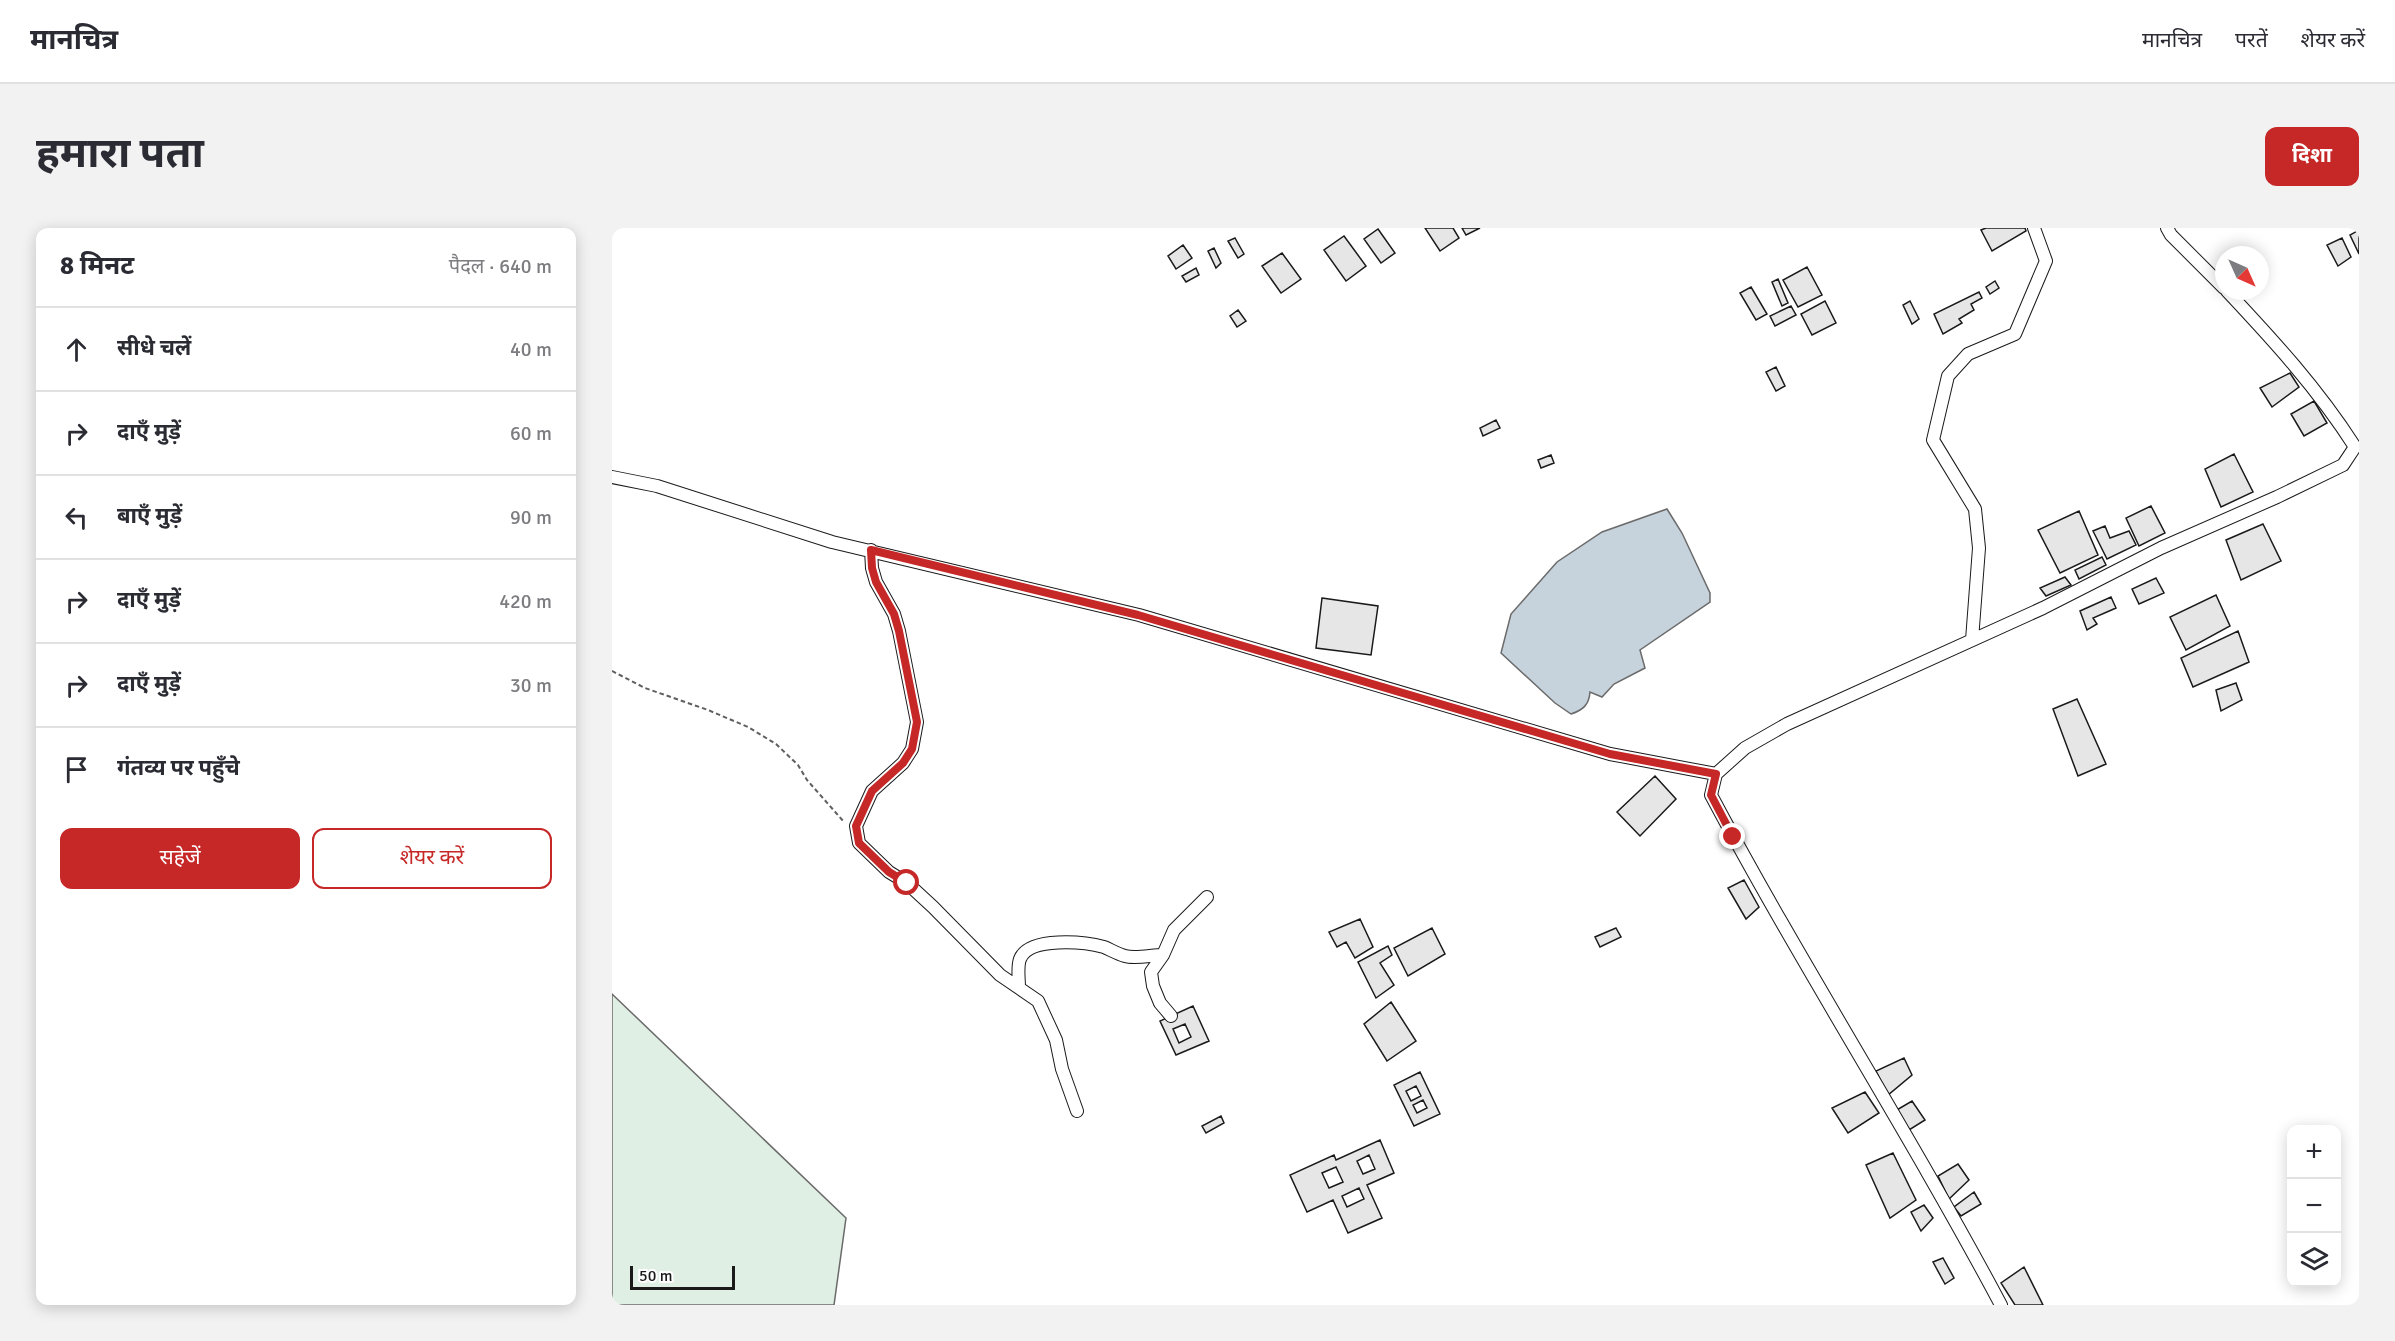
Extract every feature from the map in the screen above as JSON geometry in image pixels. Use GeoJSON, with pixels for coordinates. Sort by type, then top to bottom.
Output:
{"type":"FeatureCollection","features":[{"type":"Feature","properties":{"kind":"street"},"geometry":{"type":"LineString","coordinates":[[1972,640],[1979,548],[1974,509],[1933,440],[1948,376],[1968,354],[2015,334],[2046,261],[2034,228]]}},
{"type":"Feature","properties":{"kind":"street"},"geometry":{"type":"LineString","coordinates":[[2167,228],[2171,235],[2215,280]]}},
{"type":"Feature","properties":{"kind":"street"},"geometry":{"type":"LineString","coordinates":[[2001,1305],[1711,795],[1716,774],[1745,748],[1787,724],[2043,609],[2161,548],[2343,465],[2357,449],[2324,402],[2279,347],[2234,300]]}},
{"type":"Feature","properties":{"kind":"street"},"geometry":{"type":"LineString","coordinates":[[612,477],[657,486],[832,542],[1138,615],[1610,754],[1716,774]]}},
{"type":"Feature","properties":{"kind":"street"},"geometry":{"type":"LineString","coordinates":[[871,550],[876,582],[894,614],[899,631],[917,722],[912,749],[903,763],[872,791],[856,826],[859,843],[889,872],[907,883],[933,907],[1000,975],[1038,1000],[1050,1022],[1062,1069],[1077,1111]]}},
{"type":"Feature","properties":{"kind":"street"},"geometry":{"type":"LineString","coordinates":[[1171,1016],[1160,1003],[1153,986],[1151,972],[1163,955],[1174,930],[1207,897]]}},
{"type":"Feature","properties":{"kind":"street"},"geometry":{"type":"LineString","coordinates":[[1019,987],[1020,959],[1027,949],[1038,946],[1061,943],[1084,944],[1102,947],[1126,957],[1163,955]]}},
{"type":"Feature","properties":{"kind":"path"},"geometry":{"type":"LineString","coordinates":[[612,671],[645,688],[748,727],[776,744],[798,765],[807,780],[845,824],[858,833]]}},
{"type":"Feature","properties":{"kind":"green space"},"geometry":{"type":"Polygon","coordinates":[[[612,994],[846,1218],[834,1305],[612,1305],[612,994]]]}},
{"type":"Feature","properties":{"kind":"shaded area"},"geometry":{"type":"Polygon","coordinates":[[[1667,509],[1682,533],[1710,593],[1710,602],[1640,650],[1645,668],[1614,684],[1602,697],[1590,692],[1585,706],[1571,714],[1555,703],[1501,653],[1511,614],[1557,562],[1602,532],[1667,509]]]}},
{"type":"Feature","properties":{"kind":"building"},"geometry":{"type":"Polygon","coordinates":[[[1425,228],[1453,228],[1459,238],[1440,251],[1425,228]]]}},
{"type":"Feature","properties":{"kind":"building"},"geometry":{"type":"Polygon","coordinates":[[[1462,228],[1480,228],[1466,235],[1462,228]]]}},
{"type":"Feature","properties":{"kind":"building"},"geometry":{"type":"Polygon","coordinates":[[[2025,228],[2026,231],[1992,251],[1981,230],[2025,228]]]}},
{"type":"Feature","properties":{"kind":"building"},"geometry":{"type":"Polygon","coordinates":[[[1378,229],[1395,253],[1381,263],[1364,239],[1378,229]]]}},
{"type":"Feature","properties":{"kind":"building"},"geometry":{"type":"Polygon","coordinates":[[[2359,230],[2359,254],[2350,235],[2359,230]]]}},
{"type":"Feature","properties":{"kind":"building"},"geometry":{"type":"Polygon","coordinates":[[[1344,236],[1366,266],[1346,281],[1324,250],[1344,236]]]}},
{"type":"Feature","properties":{"kind":"building"},"geometry":{"type":"Polygon","coordinates":[[[1235,238],[1244,254],[1238,258],[1228,241],[1235,238]]]}},
{"type":"Feature","properties":{"kind":"building"},"geometry":{"type":"Polygon","coordinates":[[[2342,238],[2351,257],[2338,266],[2327,245],[2342,238]]]}},
{"type":"Feature","properties":{"kind":"building"},"geometry":{"type":"Polygon","coordinates":[[[1183,245],[1192,258],[1176,269],[1168,256],[1183,245]]]}},
{"type":"Feature","properties":{"kind":"building"},"geometry":{"type":"Polygon","coordinates":[[[1214,248],[1221,263],[1216,268],[1208,251],[1214,248]]]}},
{"type":"Feature","properties":{"kind":"building"},"geometry":{"type":"Polygon","coordinates":[[[1282,253],[1301,279],[1281,293],[1262,266],[1282,253]]]}},
{"type":"Feature","properties":{"kind":"building"},"geometry":{"type":"Polygon","coordinates":[[[1807,267],[1822,295],[1798,307],[1783,280],[1807,267]]]}},
{"type":"Feature","properties":{"kind":"building"},"geometry":{"type":"Polygon","coordinates":[[[1196,268],[1199,275],[1186,282],[1182,276],[1196,268]]]}},
{"type":"Feature","properties":{"kind":"building"},"geometry":{"type":"Polygon","coordinates":[[[1778,279],[1788,303],[1782,306],[1772,282],[1778,279]]]}},
{"type":"Feature","properties":{"kind":"building"},"geometry":{"type":"Polygon","coordinates":[[[1995,281],[1999,288],[1990,294],[1986,287],[1995,281]]]}},
{"type":"Feature","properties":{"kind":"building"},"geometry":{"type":"Polygon","coordinates":[[[1751,287],[1767,314],[1756,320],[1740,293],[1751,287]]]}},
{"type":"Feature","properties":{"kind":"building"},"geometry":{"type":"Polygon","coordinates":[[[1979,292],[1982,298],[1971,304],[1974,310],[1959,319],[1962,323],[1943,334],[1934,314],[1979,292]]]}},
{"type":"Feature","properties":{"kind":"building"},"geometry":{"type":"Polygon","coordinates":[[[1825,301],[1836,323],[1812,335],[1801,314],[1825,301]]]}},
{"type":"Feature","properties":{"kind":"building"},"geometry":{"type":"Polygon","coordinates":[[[1910,301],[1919,319],[1912,324],[1903,305],[1910,301]]]}},
{"type":"Feature","properties":{"kind":"building"},"geometry":{"type":"Polygon","coordinates":[[[1791,306],[1796,315],[1775,326],[1770,316],[1791,306]]]}},
{"type":"Feature","properties":{"kind":"building"},"geometry":{"type":"Polygon","coordinates":[[[1238,310],[1246,321],[1237,327],[1230,316],[1238,310]]]}},
{"type":"Feature","properties":{"kind":"building"},"geometry":{"type":"Polygon","coordinates":[[[1776,367],[1785,386],[1776,391],[1766,372],[1776,367]]]}},
{"type":"Feature","properties":{"kind":"building"},"geometry":{"type":"Polygon","coordinates":[[[2290,373],[2299,387],[2272,407],[2260,388],[2290,373]]]}},
{"type":"Feature","properties":{"kind":"building"},"geometry":{"type":"Polygon","coordinates":[[[2314,401],[2327,423],[2304,436],[2291,414],[2314,401]]]}},
{"type":"Feature","properties":{"kind":"building"},"geometry":{"type":"Polygon","coordinates":[[[1496,420],[1500,428],[1483,436],[1480,428],[1496,420]]]}},
{"type":"Feature","properties":{"kind":"building"},"geometry":{"type":"Polygon","coordinates":[[[2234,454],[2253,492],[2221,507],[2205,469],[2234,454]]]}},
{"type":"Feature","properties":{"kind":"building"},"geometry":{"type":"Polygon","coordinates":[[[1551,455],[1554,463],[1541,468],[1538,460],[1551,455]]]}},
{"type":"Feature","properties":{"kind":"building"},"geometry":{"type":"Polygon","coordinates":[[[2151,506],[2165,533],[2139,546],[2126,518],[2151,506]]]}},
{"type":"Feature","properties":{"kind":"building"},"geometry":{"type":"Polygon","coordinates":[[[2079,511],[2098,555],[2060,573],[2038,530],[2079,511]]]}},
{"type":"Feature","properties":{"kind":"building"},"geometry":{"type":"Polygon","coordinates":[[[2263,524],[2281,561],[2241,580],[2226,540],[2263,524]]]}},
{"type":"Feature","properties":{"kind":"building"},"geometry":{"type":"Polygon","coordinates":[[[2105,526],[2110,538],[2129,531],[2136,545],[2107,559],[2093,531],[2105,526]]]}},
{"type":"Feature","properties":{"kind":"building"},"geometry":{"type":"Polygon","coordinates":[[[2102,557],[2106,565],[2079,579],[2075,570],[2102,557]]]}},
{"type":"Feature","properties":{"kind":"building"},"geometry":{"type":"Polygon","coordinates":[[[2065,577],[2071,585],[2046,596],[2040,588],[2065,577]]]}},
{"type":"Feature","properties":{"kind":"building"},"geometry":{"type":"Polygon","coordinates":[[[2156,578],[2164,593],[2139,604],[2132,589],[2156,578]]]}},
{"type":"Feature","properties":{"kind":"building"},"geometry":{"type":"Polygon","coordinates":[[[2216,595],[2230,626],[2186,650],[2170,617],[2216,595]]]}},
{"type":"Feature","properties":{"kind":"building"},"geometry":{"type":"Polygon","coordinates":[[[2111,597],[2116,608],[2093,618],[2097,624],[2087,630],[2080,611],[2111,597]]]}},
{"type":"Feature","properties":{"kind":"building"},"geometry":{"type":"Polygon","coordinates":[[[1322,598],[1378,606],[1371,655],[1316,648],[1322,598]]]}},
{"type":"Feature","properties":{"kind":"building"},"geometry":{"type":"Polygon","coordinates":[[[2238,631],[2249,662],[2193,687],[2181,658],[2238,631]]]}},
{"type":"Feature","properties":{"kind":"building"},"geometry":{"type":"Polygon","coordinates":[[[2236,683],[2242,700],[2221,711],[2216,690],[2236,683]]]}},
{"type":"Feature","properties":{"kind":"building"},"geometry":{"type":"Polygon","coordinates":[[[2077,699],[2106,764],[2078,776],[2053,709],[2077,699]]]}},
{"type":"Feature","properties":{"kind":"building"},"geometry":{"type":"Polygon","coordinates":[[[1655,776],[1676,799],[1640,836],[1617,812],[1655,776]]]}},
{"type":"Feature","properties":{"kind":"building"},"geometry":{"type":"Polygon","coordinates":[[[1744,880],[1759,907],[1746,919],[1728,888],[1744,880]]]}},
{"type":"Feature","properties":{"kind":"building"},"geometry":{"type":"Polygon","coordinates":[[[1360,919],[1373,947],[1355,958],[1346,942],[1337,947],[1329,932],[1360,919]]]}},
{"type":"Feature","properties":{"kind":"building"},"geometry":{"type":"Polygon","coordinates":[[[1432,928],[1445,954],[1408,976],[1394,948],[1432,928]]]}},
{"type":"Feature","properties":{"kind":"building"},"geometry":{"type":"Polygon","coordinates":[[[1616,928],[1621,937],[1600,947],[1595,937],[1616,928]]]}},
{"type":"Feature","properties":{"kind":"building"},"geometry":{"type":"Polygon","coordinates":[[[1388,946],[1392,955],[1380,963],[1394,985],[1376,998],[1358,962],[1388,946]]]}},
{"type":"Feature","properties":{"kind":"building"},"geometry":{"type":"Polygon","coordinates":[[[1391,1002],[1416,1041],[1387,1061],[1364,1024],[1391,1002]]]}},
{"type":"Feature","properties":{"kind":"building"},"geometry":{"type":"Polygon","coordinates":[[[1193,1006],[1209,1041],[1176,1055],[1160,1021],[1193,1006]],[[1185,1024],[1173,1029],[1179,1043],[1191,1037],[1185,1024]]]}},
{"type":"Feature","properties":{"kind":"building"},"geometry":{"type":"Polygon","coordinates":[[[1904,1058],[1912,1075],[1888,1095],[1876,1071],[1904,1058]]]}},
{"type":"Feature","properties":{"kind":"building"},"geometry":{"type":"Polygon","coordinates":[[[1420,1072],[1440,1114],[1414,1126],[1394,1085],[1420,1072]],[[1416,1086],[1406,1091],[1411,1101],[1421,1096],[1416,1086]],[[1423,1100],[1413,1105],[1417,1113],[1427,1108],[1423,1100]]]}},
{"type":"Feature","properties":{"kind":"building"},"geometry":{"type":"Polygon","coordinates":[[[1865,1092],[1879,1113],[1848,1133],[1832,1108],[1865,1092]]]}},
{"type":"Feature","properties":{"kind":"building"},"geometry":{"type":"Polygon","coordinates":[[[1912,1101],[1925,1120],[1909,1130],[1895,1111],[1912,1101]]]}},
{"type":"Feature","properties":{"kind":"building"},"geometry":{"type":"Polygon","coordinates":[[[1221,1116],[1224,1123],[1206,1133],[1202,1126],[1221,1116]]]}},
{"type":"Feature","properties":{"kind":"building"},"geometry":{"type":"Polygon","coordinates":[[[1380,1140],[1394,1173],[1367,1185],[1382,1218],[1348,1233],[1333,1200],[1307,1212],[1290,1175],[1334,1155],[1336,1160],[1380,1140]],[[1369,1155],[1357,1161],[1363,1174],[1375,1169],[1369,1155]],[[1336,1167],[1322,1173],[1329,1188],[1343,1182],[1336,1167]],[[1359,1188],[1342,1196],[1347,1207],[1364,1199],[1359,1188]]]}},
{"type":"Feature","properties":{"kind":"building"},"geometry":{"type":"Polygon","coordinates":[[[1893,1153],[1916,1200],[1890,1218],[1866,1165],[1893,1153]]]}},
{"type":"Feature","properties":{"kind":"building"},"geometry":{"type":"Polygon","coordinates":[[[1958,1164],[1969,1180],[1949,1199],[1938,1176],[1958,1164]]]}},
{"type":"Feature","properties":{"kind":"building"},"geometry":{"type":"Polygon","coordinates":[[[1974,1192],[1981,1204],[1961,1216],[1954,1207],[1974,1192]]]}},
{"type":"Feature","properties":{"kind":"building"},"geometry":{"type":"Polygon","coordinates":[[[1924,1205],[1933,1218],[1921,1231],[1911,1212],[1924,1205]]]}},
{"type":"Feature","properties":{"kind":"building"},"geometry":{"type":"Polygon","coordinates":[[[1943,1258],[1954,1278],[1945,1284],[1933,1262],[1943,1258]]]}},
{"type":"Feature","properties":{"kind":"building"},"geometry":{"type":"Polygon","coordinates":[[[2024,1267],[2043,1305],[2015,1305],[2001,1283],[2024,1267]]]}},
{"type":"Feature","properties":{"kind":"route"},"geometry":{"type":"LineString","coordinates":[[907,883],[889,872],[859,843],[856,826],[872,791],[903,763],[912,749],[917,722],[899,631],[894,614],[876,582],[871,550],[1138,615],[1610,754],[1716,774],[1711,795],[1733,837]]}}]}
